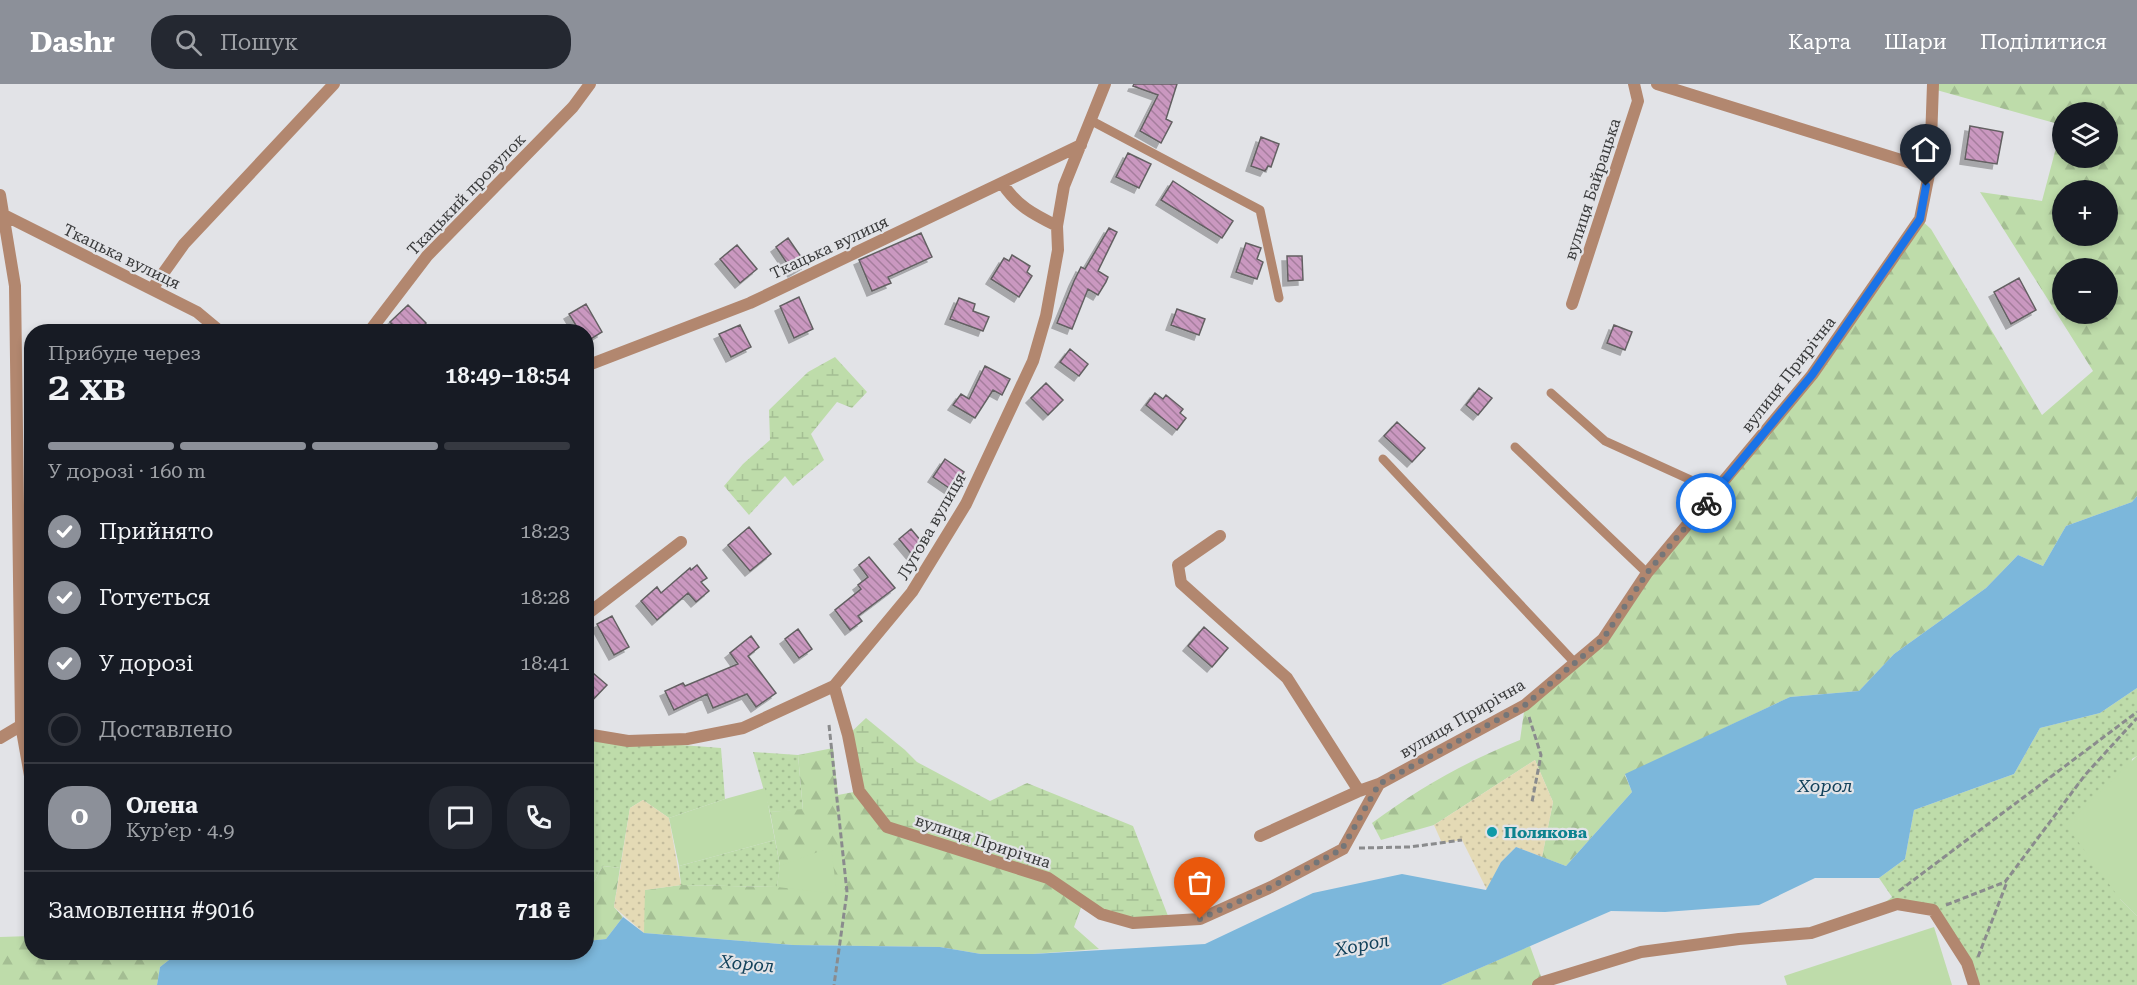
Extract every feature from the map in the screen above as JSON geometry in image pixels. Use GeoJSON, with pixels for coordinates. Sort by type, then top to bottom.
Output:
{"type":"FeatureCollection","features":[{"type":"Feature","properties":{"kind":"street"},"geometry":{"type":"LineString","coordinates":[[152,289],[184,244],[334,84]]}},
{"type":"Feature","properties":{"kind":"street","name":"Ткацький провулок"},"geometry":{"type":"LineString","coordinates":[[375,324],[427,256],[573,106],[591,84]]}},
{"type":"Feature","properties":{"kind":"street","name":"Лугова вулиця"},"geometry":{"type":"LineString","coordinates":[[594,735],[628,741],[687,739],[743,728],[829,689],[912,592],[966,504],[1033,361],[1046,315],[1058,250],[1057,226],[1064,186],[1105,84]]}},
{"type":"Feature","properties":{"kind":"street","name":"вулиця Байрацька"},"geometry":{"type":"LineString","coordinates":[[1572,304],[1638,101],[1634,84]]}},
{"type":"Feature","properties":{"kind":"street"},"geometry":{"type":"LineString","coordinates":[[1656,84],[1929,169]]}},
{"type":"Feature","properties":{"kind":"street","name":"вулиця Прирічна"},"geometry":{"type":"LineString","coordinates":[[1260,836],[1379,784],[1525,705],[1603,639],[1647,573],[1812,375],[1920,219],[1929,169],[1933,84]]}},
{"type":"Feature","properties":{"kind":"street","name":"Ткацька вулиця"},"geometry":{"type":"LineString","coordinates":[[594,363],[750,303],[1081,145]]}},
{"type":"Feature","properties":{"kind":"street"},"geometry":{"type":"LineString","coordinates":[[1002,183],[1012,199],[1034,215],[1057,226]]}},
{"type":"Feature","properties":{"kind":"street"},"geometry":{"type":"LineString","coordinates":[[0,195],[15,286],[24,643]]}},
{"type":"Feature","properties":{"kind":"street","name":"Ткацька вулиця"},"geometry":{"type":"LineString","coordinates":[[4,215],[197,312],[211,324]]}},
{"type":"Feature","properties":{"kind":"street"},"geometry":{"type":"LineString","coordinates":[[1220,536],[1178,565],[1181,583],[1287,678],[1359,791]]}},
{"type":"Feature","properties":{"kind":"street"},"geometry":{"type":"LineString","coordinates":[[594,609],[681,542]]}},
{"type":"Feature","properties":{"kind":"street","name":"вулиця Прирічна"},"geometry":{"type":"LineString","coordinates":[[829,689],[848,735],[859,791],[887,827],[1048,878],[1101,914],[1133,923],[1200,919],[1271,887],[1342,849]]}},
{"type":"Feature","properties":{"kind":"street"},"geometry":{"type":"LineString","coordinates":[[0,738],[24,723]]}},
{"type":"Feature","properties":{"kind":"street"},"geometry":{"type":"LineString","coordinates":[[1342,849],[1379,784]]}},
{"type":"Feature","properties":{"kind":"street"},"geometry":{"type":"LineString","coordinates":[[1538,985],[1641,952],[1738,939],[1811,933],[1897,904],[1933,910],[1967,963],[1973,980]]}},
{"type":"Feature","properties":{"kind":"lane"},"geometry":{"type":"LineString","coordinates":[[1090,120],[1260,210],[1279,298]]}},
{"type":"Feature","properties":{"kind":"lane"},"geometry":{"type":"LineString","coordinates":[[1551,393],[1605,441],[1715,492]]}},
{"type":"Feature","properties":{"kind":"lane"},"geometry":{"type":"LineString","coordinates":[[1515,447],[1647,573]]}},
{"type":"Feature","properties":{"kind":"lane"},"geometry":{"type":"LineString","coordinates":[[1383,459],[1575,663]]}},
{"type":"Feature","properties":{"kind":"path"},"geometry":{"type":"LineString","coordinates":[[829,689],[848,892],[834,985]]}},
{"type":"Feature","properties":{"kind":"path"},"geometry":{"type":"LineString","coordinates":[[1525,705],[1541,755],[1532,802]]}},
{"type":"Feature","properties":{"kind":"path"},"geometry":{"type":"LineString","coordinates":[[1874,910],[2137,712]]}},
{"type":"Feature","properties":{"kind":"path"},"geometry":{"type":"LineString","coordinates":[[1933,910],[2005,882],[2085,776],[2137,718]]}},
{"type":"Feature","properties":{"kind":"path"},"geometry":{"type":"LineString","coordinates":[[1342,849],[1410,847],[1462,840]]}},
{"type":"Feature","properties":{"kind":"path"},"geometry":{"type":"LineString","coordinates":[[1973,980],[2010,876]]}},
{"type":"Feature","properties":{"kind":"green space"},"geometry":{"type":"Polygon","coordinates":[[[1933,84],[2137,84],[2137,496],[2132,502],[2066,526],[2043,566],[2018,555],[1986,588],[1894,654],[1859,691],[1790,697],[1625,775],[1632,792],[1566,866],[1542,857],[1553,802],[1535,760],[1434,825],[1381,840],[1372,823],[1443,777],[1520,740],[1525,705],[1603,639],[1647,573],[1812,375],[1920,219],[1931,229],[2042,415],[2093,371],[2063,324],[2118,324],[2118,258],[2052,258],[2052,306],[1980,192],[2042,201],[2052,163],[2052,168],[2118,168],[2118,102],[2052,102],[2052,122],[1933,89],[1933,84]]]}},
{"type":"Feature","properties":{"kind":"green space"},"geometry":{"type":"Polygon","coordinates":[[[835,357],[867,392],[852,408],[837,402],[811,434],[824,460],[793,486],[785,476],[749,515],[724,486],[743,464],[770,440],[769,410],[808,372],[835,357]]]}},
{"type":"Feature","properties":{"kind":"green space"},"geometry":{"type":"Polygon","coordinates":[[[2137,688],[2137,756],[2132,759],[2120,899],[2137,916],[2137,985],[1974,985],[1933,910],[1897,904],[1874,911],[1892,897],[1879,878],[1905,859],[1914,810],[2014,774],[2040,728],[2100,713],[2137,688]]]}},
{"type":"Feature","properties":{"kind":"green space"},"geometry":{"type":"Polygon","coordinates":[[[866,718],[917,762],[990,801],[1027,783],[1133,826],[1170,921],[1101,914],[1048,878],[887,827],[859,791],[848,735],[866,718]]]}},
{"type":"Feature","properties":{"kind":"green space"},"geometry":{"type":"Polygon","coordinates":[[[594,735],[628,741],[721,748],[725,799],[669,818],[643,800],[630,808],[620,868],[603,866],[594,882],[594,735]]]}},
{"type":"Feature","properties":{"kind":"green space"},"geometry":{"type":"Polygon","coordinates":[[[833,748],[838,795],[859,791],[1048,878],[1083,902],[1074,927],[1099,949],[1033,954],[981,954],[940,947],[793,945],[644,933],[644,890],[681,885],[777,887],[780,866],[770,812],[803,809],[798,755],[833,748]]]}},
{"type":"Feature","properties":{"kind":"green space"},"geometry":{"type":"Polygon","coordinates":[[[753,752],[798,755],[803,810],[770,812],[753,752]]]}},
{"type":"Feature","properties":{"kind":"green space"},"geometry":{"type":"Polygon","coordinates":[[[2137,756],[2137,916],[2120,899],[2066,825],[2137,756]]]}},
{"type":"Feature","properties":{"kind":"green space"},"geometry":{"type":"Polygon","coordinates":[[[765,788],[775,840],[679,866],[669,818],[765,788]]]}},
{"type":"Feature","properties":{"kind":"green space"},"geometry":{"type":"Polygon","coordinates":[[[775,840],[780,866],[777,887],[681,885],[679,866],[775,840]]]}},
{"type":"Feature","properties":{"kind":"green space"},"geometry":{"type":"Polygon","coordinates":[[[831,847],[837,894],[777,887],[780,866],[831,847]]]}},
{"type":"Feature","properties":{"kind":"green space"},"geometry":{"type":"Polygon","coordinates":[[[603,866],[620,868],[614,907],[623,917],[606,939],[594,940],[594,882],[603,866]]]}},
{"type":"Feature","properties":{"kind":"green space"},"geometry":{"type":"Polygon","coordinates":[[[1934,927],[1952,985],[1787,985],[1784,976],[1934,927]]]}},
{"type":"Feature","properties":{"kind":"green space"},"geometry":{"type":"Polygon","coordinates":[[[24,936],[24,960],[169,960],[160,967],[157,985],[0,985],[0,937],[24,936]]]}},
{"type":"Feature","properties":{"kind":"green space"},"geometry":{"type":"Polygon","coordinates":[[[1530,946],[1543,982],[1538,985],[1441,985],[1530,946]]]}},
{"type":"Feature","properties":{"kind":"sand","name":"Полякова"},"geometry":{"type":"Polygon","coordinates":[[[1535,760],[1553,802],[1542,857],[1516,847],[1501,862],[1487,890],[1462,840],[1442,843],[1434,825],[1535,760]]]}},
{"type":"Feature","properties":{"kind":"sand"},"geometry":{"type":"Polygon","coordinates":[[[643,800],[669,818],[681,885],[645,890],[644,933],[614,907],[630,808],[643,800]]]}},
{"type":"Feature","properties":{"kind":"water","name":"Хорол"},"geometry":{"type":"Polygon","coordinates":[[[2137,496],[2137,688],[2100,713],[2040,728],[2014,774],[1914,810],[1905,859],[1879,878],[1815,878],[1759,905],[1665,912],[1611,911],[1441,985],[157,985],[160,967],[169,960],[594,960],[594,940],[606,939],[623,917],[644,933],[793,945],[940,947],[981,954],[1033,954],[1205,944],[1313,893],[1402,874],[1486,890],[1501,862],[1516,847],[1566,866],[1632,792],[1625,774],[1790,697],[1859,691],[1894,654],[1986,588],[2018,555],[2043,566],[2066,526],[2132,502],[2137,496]]]}},
{"type":"Feature","properties":{"kind":"building"},"geometry":{"type":"Polygon","coordinates":[[[1134,84],[1177,84],[1166,119],[1172,122],[1161,143],[1140,131],[1158,95],[1133,86],[1134,84]]]}},
{"type":"Feature","properties":{"kind":"building"},"geometry":{"type":"Polygon","coordinates":[[[1970,126],[2003,132],[1997,164],[1965,159],[1970,126]]]}},
{"type":"Feature","properties":{"kind":"building"},"geometry":{"type":"Polygon","coordinates":[[[1261,137],[1279,144],[1271,167],[1268,166],[1265,171],[1251,166],[1261,137]]]}},
{"type":"Feature","properties":{"kind":"building"},"geometry":{"type":"Polygon","coordinates":[[[1128,153],[1151,164],[1139,188],[1116,177],[1128,153]]]}},
{"type":"Feature","properties":{"kind":"building"},"geometry":{"type":"Polygon","coordinates":[[[1173,181],[1233,221],[1222,238],[1161,200],[1173,181]]]}},
{"type":"Feature","properties":{"kind":"building"},"geometry":{"type":"Polygon","coordinates":[[[1109,228],[1117,232],[1098,271],[1108,277],[1106,282],[1098,295],[1088,289],[1072,329],[1057,323],[1081,267],[1085,269],[1109,228]]]}},
{"type":"Feature","properties":{"kind":"building"},"geometry":{"type":"Polygon","coordinates":[[[921,233],[932,257],[888,277],[891,283],[872,291],[859,260],[921,233]]]}},
{"type":"Feature","properties":{"kind":"building"},"geometry":{"type":"Polygon","coordinates":[[[788,238],[806,264],[793,272],[776,247],[788,238]]]}},
{"type":"Feature","properties":{"kind":"building"},"geometry":{"type":"Polygon","coordinates":[[[1246,243],[1261,248],[1257,259],[1263,262],[1257,279],[1236,272],[1246,243]]]}},
{"type":"Feature","properties":{"kind":"building"},"geometry":{"type":"Polygon","coordinates":[[[737,245],[757,269],[740,283],[720,259],[737,245]]]}},
{"type":"Feature","properties":{"kind":"building"},"geometry":{"type":"Polygon","coordinates":[[[1012,255],[1030,266],[1027,272],[1032,276],[1019,297],[991,279],[1004,258],[1009,261],[1012,255]]]}},
{"type":"Feature","properties":{"kind":"building"},"geometry":{"type":"Polygon","coordinates":[[[1287,256],[1302,256],[1303,280],[1288,281],[1287,256]]]}},
{"type":"Feature","properties":{"kind":"building"},"geometry":{"type":"Polygon","coordinates":[[[2019,278],[2036,310],[2011,324],[1994,292],[2019,278]]]}},
{"type":"Feature","properties":{"kind":"building"},"geometry":{"type":"Polygon","coordinates":[[[799,297],[813,329],[794,338],[780,306],[799,297]]]}},
{"type":"Feature","properties":{"kind":"building"},"geometry":{"type":"Polygon","coordinates":[[[959,298],[975,304],[973,311],[989,317],[983,331],[950,319],[959,298]]]}},
{"type":"Feature","properties":{"kind":"building"},"geometry":{"type":"Polygon","coordinates":[[[586,304],[602,332],[594,337],[594,324],[575,324],[569,314],[586,304]]]}},
{"type":"Feature","properties":{"kind":"building"},"geometry":{"type":"Polygon","coordinates":[[[408,305],[426,323],[392,324],[390,322],[408,305]]]}},
{"type":"Feature","properties":{"kind":"building"},"geometry":{"type":"Polygon","coordinates":[[[1177,309],[1205,319],[1199,335],[1171,325],[1177,309]]]}},
{"type":"Feature","properties":{"kind":"building"},"geometry":{"type":"Polygon","coordinates":[[[740,325],[751,347],[731,357],[719,334],[740,325]]]}},
{"type":"Feature","properties":{"kind":"building"},"geometry":{"type":"Polygon","coordinates":[[[1614,325],[1632,332],[1625,350],[1607,343],[1614,325]]]}},
{"type":"Feature","properties":{"kind":"building"},"geometry":{"type":"Polygon","coordinates":[[[1070,349],[1088,364],[1079,376],[1060,362],[1070,349]]]}},
{"type":"Feature","properties":{"kind":"building"},"geometry":{"type":"Polygon","coordinates":[[[985,366],[1010,379],[1002,395],[993,390],[975,418],[953,405],[961,394],[969,399],[985,366]]]}},
{"type":"Feature","properties":{"kind":"building"},"geometry":{"type":"Polygon","coordinates":[[[1046,383],[1063,400],[1048,415],[1031,398],[1046,383]]]}},
{"type":"Feature","properties":{"kind":"building"},"geometry":{"type":"Polygon","coordinates":[[[1479,388],[1492,398],[1478,415],[1466,405],[1479,388]]]}},
{"type":"Feature","properties":{"kind":"building"},"geometry":{"type":"Polygon","coordinates":[[[1155,393],[1163,399],[1166,395],[1183,409],[1180,413],[1186,418],[1177,430],[1146,405],[1155,393]]]}},
{"type":"Feature","properties":{"kind":"building"},"geometry":{"type":"Polygon","coordinates":[[[1397,422],[1425,448],[1412,462],[1384,436],[1397,422]]]}},
{"type":"Feature","properties":{"kind":"building"},"geometry":{"type":"Polygon","coordinates":[[[945,459],[964,472],[952,490],[933,477],[945,459]]]}},
{"type":"Feature","properties":{"kind":"building"},"geometry":{"type":"Polygon","coordinates":[[[749,527],[771,554],[750,571],[728,545],[749,527]]]}},
{"type":"Feature","properties":{"kind":"building"},"geometry":{"type":"Polygon","coordinates":[[[911,529],[926,547],[914,557],[899,539],[911,529]]]}},
{"type":"Feature","properties":{"kind":"building"},"geometry":{"type":"Polygon","coordinates":[[[869,557],[895,588],[858,616],[862,621],[850,630],[835,610],[861,589],[858,585],[868,577],[859,565],[869,557]]]}},
{"type":"Feature","properties":{"kind":"building"},"geometry":{"type":"Polygon","coordinates":[[[697,565],[707,578],[701,582],[709,591],[696,602],[688,593],[657,620],[641,601],[657,587],[661,593],[690,568],[691,570],[697,565]]]}},
{"type":"Feature","properties":{"kind":"building"},"geometry":{"type":"Polygon","coordinates":[[[612,616],[629,647],[614,655],[597,624],[612,616]]]}},
{"type":"Feature","properties":{"kind":"building"},"geometry":{"type":"Polygon","coordinates":[[[1204,627],[1228,648],[1212,667],[1188,646],[1204,627]]]}},
{"type":"Feature","properties":{"kind":"building"},"geometry":{"type":"Polygon","coordinates":[[[798,629],[812,649],[799,658],[785,639],[798,629]]]}},
{"type":"Feature","properties":{"kind":"building"},"geometry":{"type":"Polygon","coordinates":[[[751,636],[759,647],[748,656],[776,693],[756,707],[747,694],[713,708],[707,694],[674,710],[665,691],[683,683],[685,686],[738,664],[730,653],[751,636]]]}},
{"type":"Feature","properties":{"kind":"building"},"geometry":{"type":"Polygon","coordinates":[[[594,674],[607,685],[594,699],[594,674]]]}},
{"type":"Feature","properties":{"kind":"way so far"},"geometry":{"type":"LineString","coordinates":[[1200,919],[1271,887],[1342,849],[1379,784],[1525,705],[1603,639],[1647,573],[1706,503]]}},
{"type":"Feature","properties":{"kind":"place","name":"Полякова"},"geometry":{"type":"Point","coordinates":[1492,832]}},
{"type":"Feature","properties":{"kind":"route"},"geometry":{"type":"LineString","coordinates":[[1706,503],[1812,375],[1920,219],[1926,186]]}}]}
